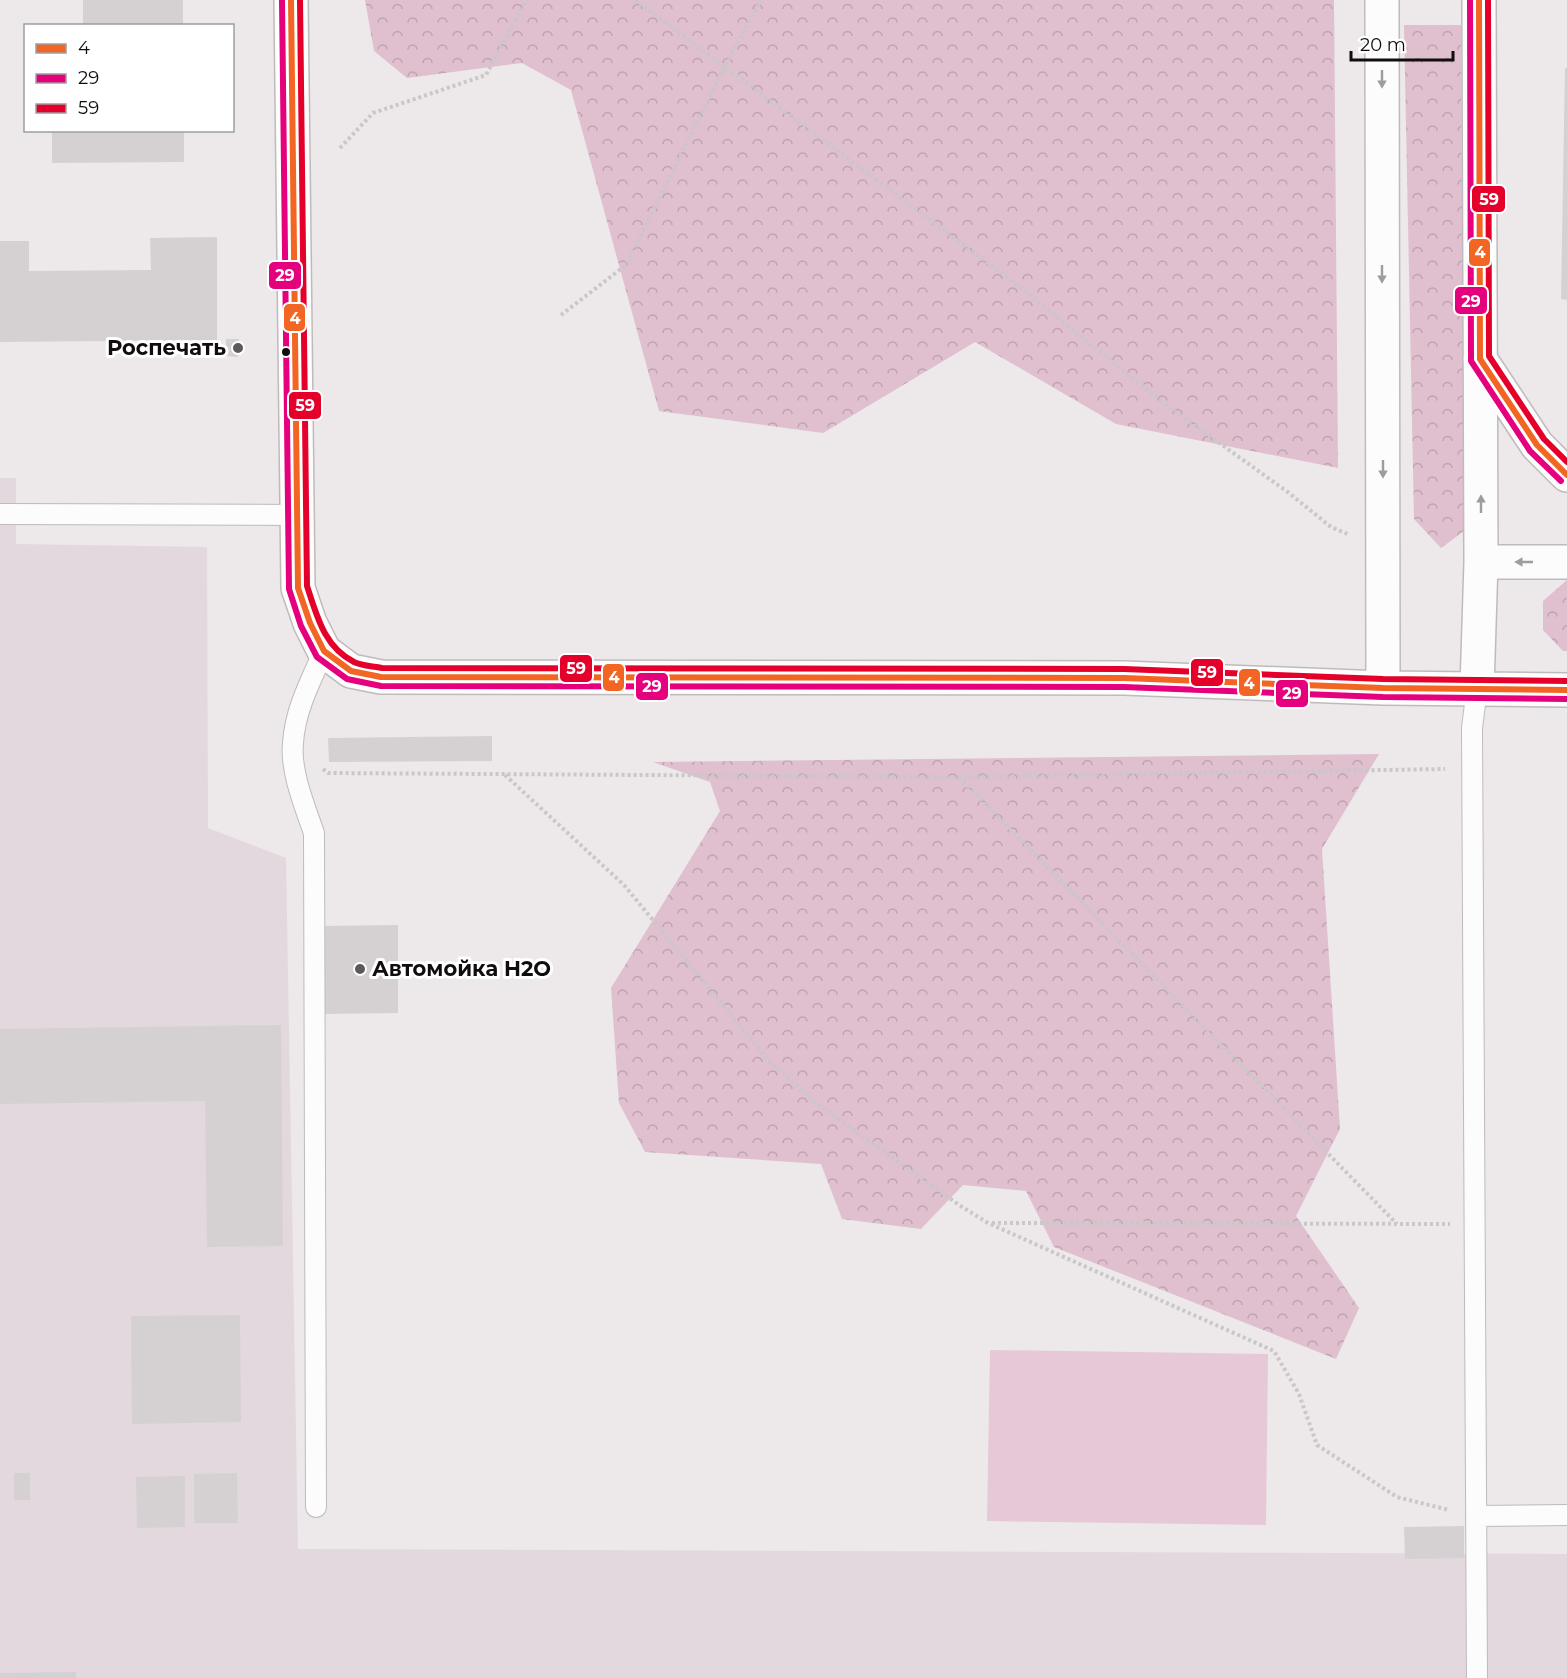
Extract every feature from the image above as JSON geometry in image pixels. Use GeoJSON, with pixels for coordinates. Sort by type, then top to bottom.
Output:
{"type":"FeatureCollection","features":[{"type":"Feature","properties":{"kind":"main road"},"geometry":{"type":"LineString","coordinates":[[291,0],[298,588],[310,623],[324,651],[351,671],[381,677],[1124,678],[1383,688],[1567,690]]}},
{"type":"Feature","properties":{"kind":"main road"},"geometry":{"type":"LineString","coordinates":[[1382,0],[1383,688]]}},
{"type":"Feature","properties":{"kind":"main road"},"geometry":{"type":"LineString","coordinates":[[1477,688],[1481,562],[1479,0]]}},
{"type":"Feature","properties":{"kind":"main road"},"geometry":{"type":"LineString","coordinates":[[1480,359],[1537,445],[1567,475]]}},
{"type":"Feature","properties":{"kind":"main road"},"geometry":{"type":"LineString","coordinates":[[1481,562],[1567,562]]}},
{"type":"Feature","properties":{"kind":"lane"},"geometry":{"type":"LineString","coordinates":[[0,514],[296,515]]}},
{"type":"Feature","properties":{"kind":"lane"},"geometry":{"type":"LineString","coordinates":[[316,1507],[314,833],[298,787],[292,744],[304,694],[324,651]]}},
{"type":"Feature","properties":{"kind":"lane"},"geometry":{"type":"LineString","coordinates":[[1477,688],[1472,728],[1477,1678]]}},
{"type":"Feature","properties":{"kind":"lane"},"geometry":{"type":"LineString","coordinates":[[1476,1516],[1567,1515]]}},
{"type":"Feature","properties":{"kind":"path"},"geometry":{"type":"LineString","coordinates":[[340,148],[374,113],[486,75],[526,0]]}},
{"type":"Feature","properties":{"kind":"path"},"geometry":{"type":"LineString","coordinates":[[635,0],[1011,280],[1162,402],[1289,493],[1331,527],[1383,548]]}},
{"type":"Feature","properties":{"kind":"path"},"geometry":{"type":"LineString","coordinates":[[561,315],[626,265],[724,68],[761,0]]}},
{"type":"Feature","properties":{"kind":"path"},"geometry":{"type":"LineString","coordinates":[[292,744],[328,773],[958,777],[1472,768]]}},
{"type":"Feature","properties":{"kind":"path"},"geometry":{"type":"LineString","coordinates":[[505,775],[624,885],[769,1061],[816,1103],[959,1205],[988,1223],[1274,1351],[1299,1394],[1317,1445],[1397,1497],[1476,1516]]}},
{"type":"Feature","properties":{"kind":"path"},"geometry":{"type":"LineString","coordinates":[[958,777],[1396,1224]]}},
{"type":"Feature","properties":{"kind":"path"},"geometry":{"type":"LineString","coordinates":[[988,1223],[1475,1225]]}},
{"type":"Feature","properties":{"kind":"shaded area"},"geometry":{"type":"Polygon","coordinates":[[[0,478],[16,478],[16,544],[207,547],[208,828],[286,858],[298,1549],[1567,1554],[1567,1678],[0,1678],[0,478]]]}},
{"type":"Feature","properties":{"kind":"shaded area"},"geometry":{"type":"Polygon","coordinates":[[[990,1350],[1268,1354],[1266,1525],[987,1521],[990,1350]]]}},
{"type":"Feature","properties":{"kind":"green space"},"geometry":{"type":"Polygon","coordinates":[[[365,0],[1334,0],[1338,468],[1116,424],[975,342],[823,433],[659,411],[571,90],[522,63],[407,78],[374,51],[365,0]]]}},
{"type":"Feature","properties":{"kind":"green space"},"geometry":{"type":"Polygon","coordinates":[[[1404,25],[1461,25],[1464,531],[1441,548],[1414,519],[1404,25]]]}},
{"type":"Feature","properties":{"kind":"green space"},"geometry":{"type":"Polygon","coordinates":[[[1567,580],[1567,651],[1563,651],[1543,630],[1543,601],[1567,580]]]}},
{"type":"Feature","properties":{"kind":"green space"},"geometry":{"type":"Polygon","coordinates":[[[1379,754],[1322,849],[1340,1129],[1296,1216],[1359,1308],[1336,1359],[1054,1247],[1026,1191],[963,1185],[921,1229],[842,1219],[821,1164],[645,1152],[619,1103],[611,988],[720,811],[710,782],[653,762],[1379,754]]]}},
{"type":"Feature","properties":{"kind":"building"},"geometry":{"type":"Polygon","coordinates":[[[83,0],[183,0],[183,24],[83,24],[83,0]]]}},
{"type":"Feature","properties":{"kind":"building"},"geometry":{"type":"Polygon","coordinates":[[[1565,68],[1567,68],[1567,300],[1561,299],[1565,68]]]}},
{"type":"Feature","properties":{"kind":"building"},"geometry":{"type":"Polygon","coordinates":[[[52,132],[184,132],[184,162],[52,163],[52,132]]]}},
{"type":"Feature","properties":{"kind":"building"},"geometry":{"type":"Polygon","coordinates":[[[217,237],[217,340],[0,342],[0,241],[29,241],[29,271],[151,270],[150,238],[217,237]]]}},
{"type":"Feature","properties":{"kind":"building"},"geometry":{"type":"Polygon","coordinates":[[[226,339],[239,339],[238,357],[226,356],[226,339]]]}},
{"type":"Feature","properties":{"kind":"building"},"geometry":{"type":"Polygon","coordinates":[[[492,736],[492,761],[329,762],[328,738],[492,736]]]}},
{"type":"Feature","properties":{"kind":"building","name":"Автомойка H2O"},"geometry":{"type":"Polygon","coordinates":[[[398,925],[398,1013],[323,1014],[322,926],[398,925]]]}},
{"type":"Feature","properties":{"kind":"building"},"geometry":{"type":"Polygon","coordinates":[[[281,1025],[283,1246],[207,1247],[205,1101],[0,1104],[0,1029],[281,1025]]]}},
{"type":"Feature","properties":{"kind":"building"},"geometry":{"type":"Polygon","coordinates":[[[240,1315],[241,1422],[132,1424],[131,1316],[240,1315]]]}},
{"type":"Feature","properties":{"kind":"building"},"geometry":{"type":"Polygon","coordinates":[[[14,1473],[30,1473],[30,1500],[14,1500],[14,1473]]]}},
{"type":"Feature","properties":{"kind":"building"},"geometry":{"type":"Polygon","coordinates":[[[237,1473],[238,1523],[194,1523],[194,1474],[237,1473]]]}},
{"type":"Feature","properties":{"kind":"building"},"geometry":{"type":"Polygon","coordinates":[[[185,1476],[185,1527],[137,1528],[136,1477],[185,1476]]]}},
{"type":"Feature","properties":{"kind":"building"},"geometry":{"type":"Polygon","coordinates":[[[1464,1526],[1464,1558],[1405,1559],[1404,1527],[1464,1526]]]}},
{"type":"Feature","properties":{"kind":"building"},"geometry":{"type":"Polygon","coordinates":[[[76,1672],[76,1678],[0,1678],[0,1673],[76,1672]]]}},
{"type":"Feature","properties":{"kind":"transit line","name":"29"},"geometry":{"type":"LineString","coordinates":[[282,0],[289,589],[301,626],[317,657],[347,679],[381,686],[1124,687],[1383,697],[1567,699]]}},
{"type":"Feature","properties":{"kind":"transit line","name":"4"},"geometry":{"type":"LineString","coordinates":[[291,0],[298,588],[310,623],[324,651],[351,671],[381,677],[1124,678],[1383,688],[1567,690]]}},
{"type":"Feature","properties":{"kind":"transit line","name":"59"},"geometry":{"type":"LineString","coordinates":[[300,0],[307,586],[323,630],[335,648],[354,662],[382,668],[1124,669],[1383,679],[1567,681]]}},
{"type":"Feature","properties":{"kind":"transit line","name":"29"},"geometry":{"type":"LineString","coordinates":[[1470,0],[1471,361],[1530,451],[1561,481]]}},
{"type":"Feature","properties":{"kind":"transit line","name":"4"},"geometry":{"type":"LineString","coordinates":[[1479,0],[1480,359],[1537,445],[1567,475]]}},
{"type":"Feature","properties":{"kind":"transit line","name":"59"},"geometry":{"type":"LineString","coordinates":[[1488,0],[1489,356],[1544,439],[1567,462]]}},
{"type":"Feature","properties":{"kind":"place","name":"Роспечать"},"geometry":{"type":"Point","coordinates":[238,348]}},
{"type":"Feature","properties":{"kind":"place","name":"Автомойка H2O"},"geometry":{"type":"Point","coordinates":[360,969]}}]}
